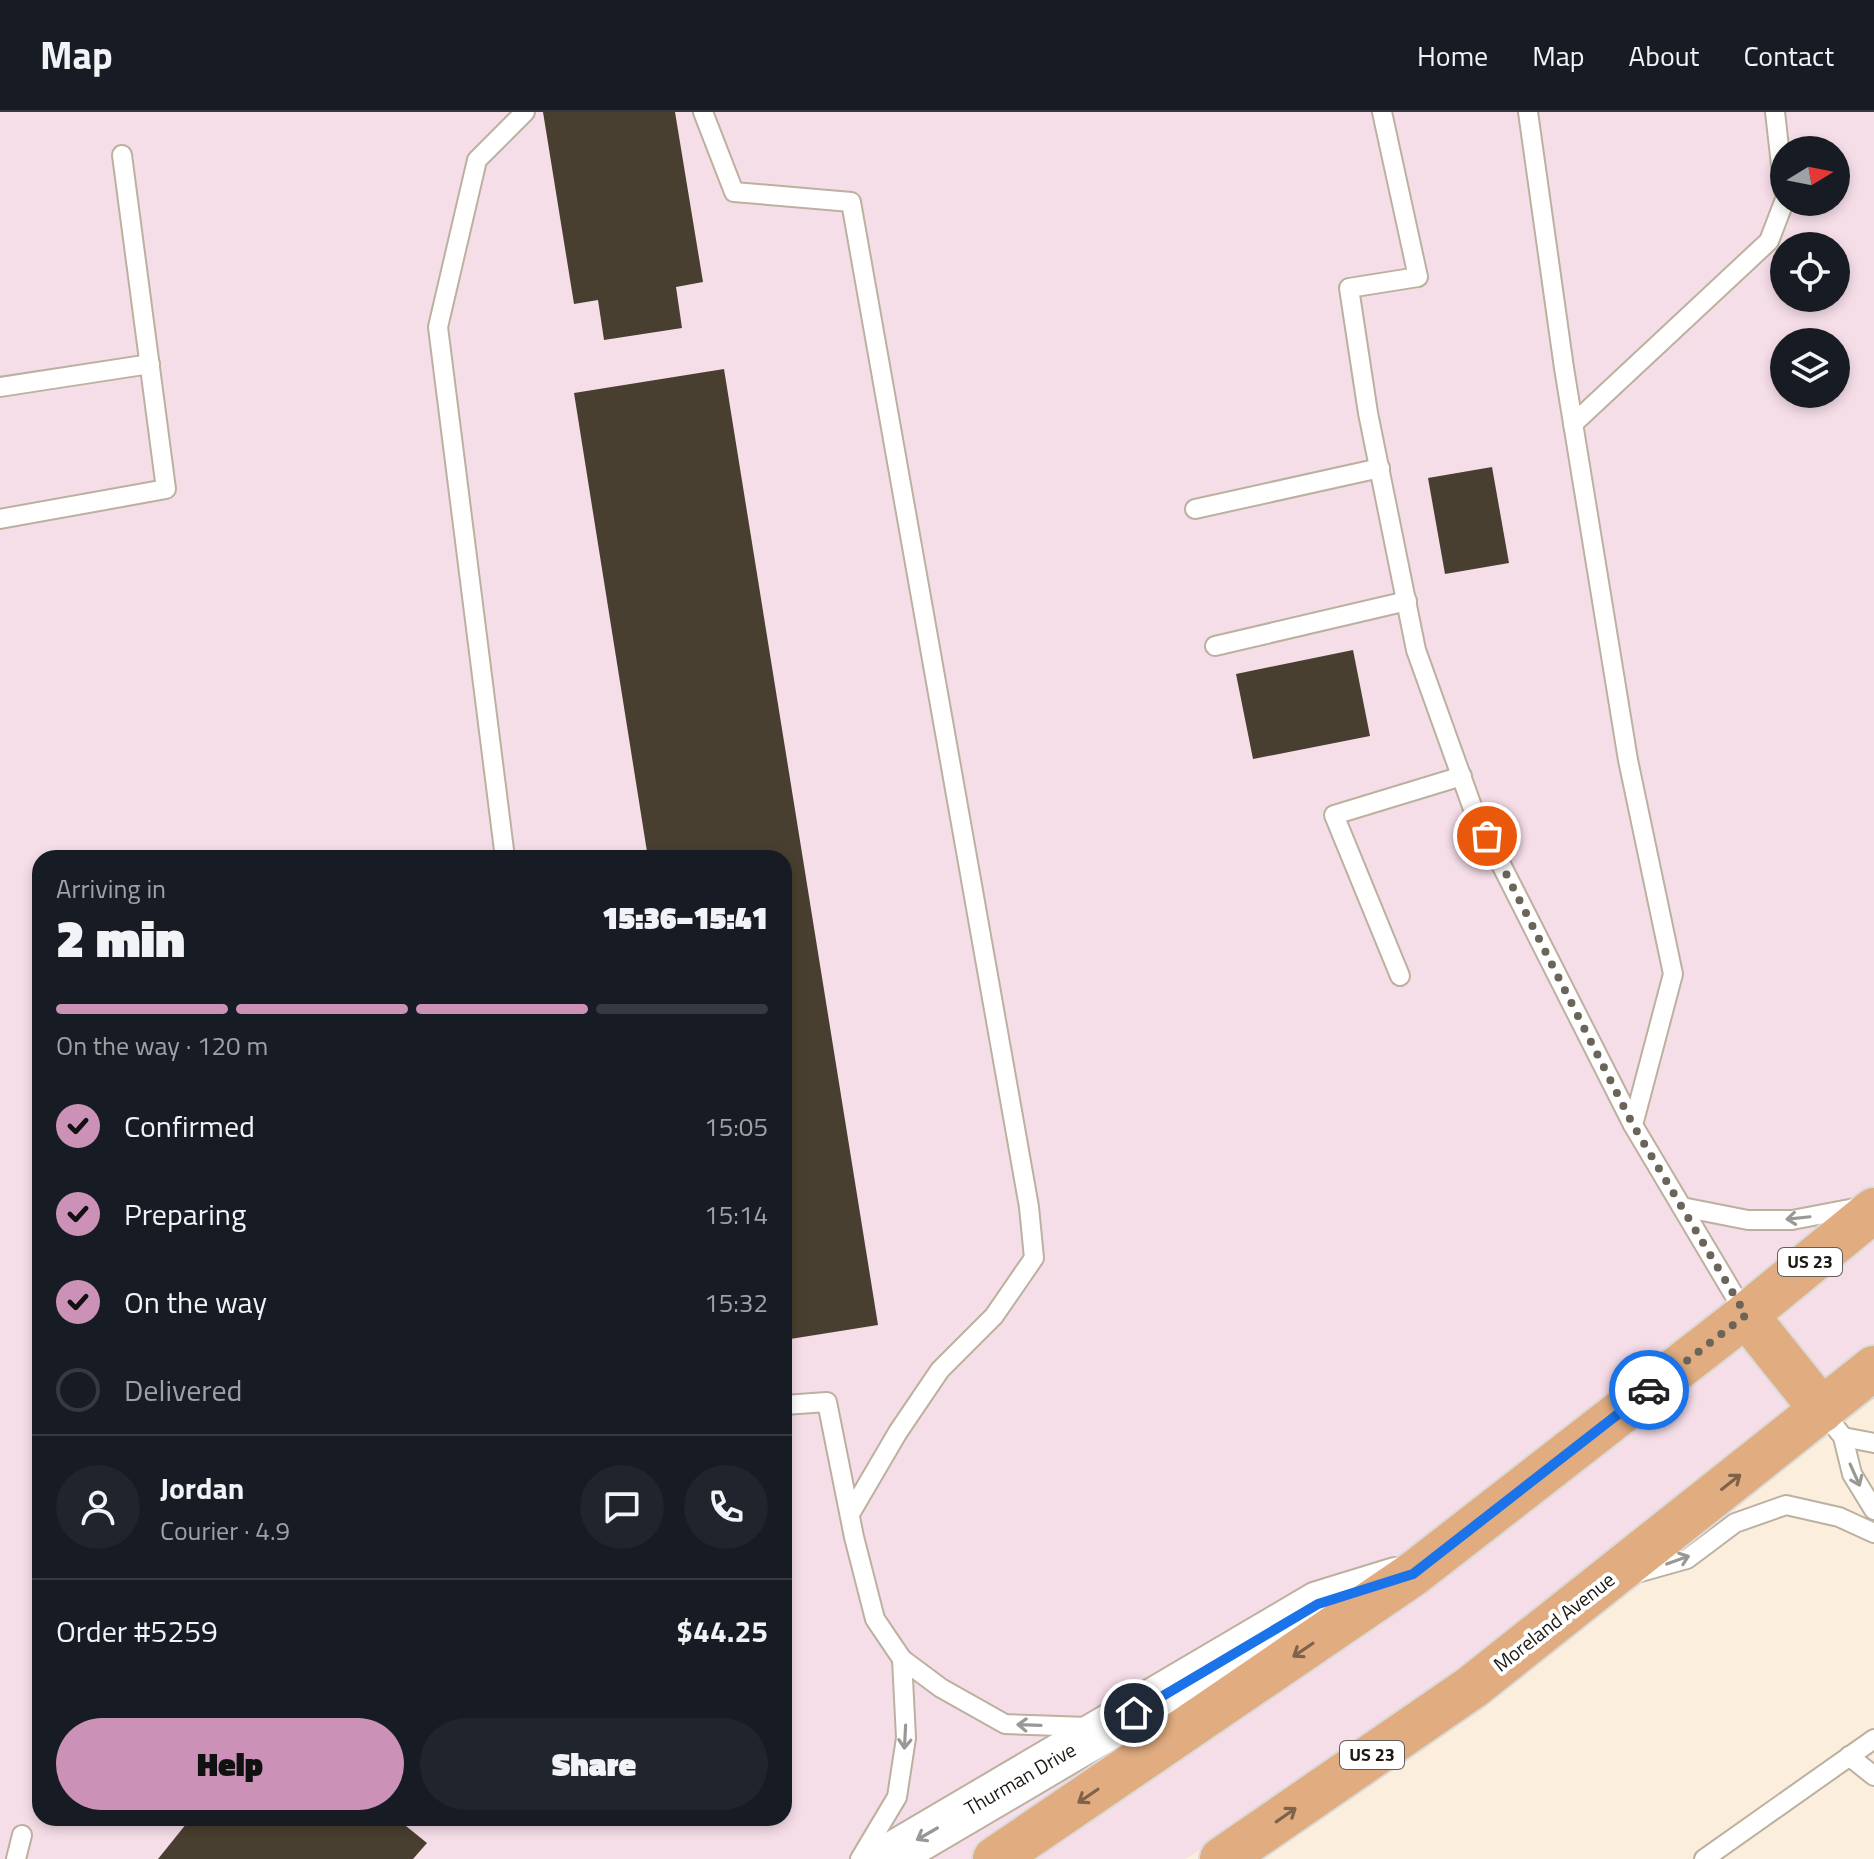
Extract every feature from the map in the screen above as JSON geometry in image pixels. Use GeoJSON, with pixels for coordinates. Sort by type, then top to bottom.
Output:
{"type":"FeatureCollection","features":[{"type":"Feature","properties":{"kind":"main road","name":"US 23"},"geometry":{"type":"LineString","coordinates":[[995,1859],[1413,1574],[1746,1315],[1874,1210]]}},
{"type":"Feature","properties":{"kind":"main road"},"geometry":{"type":"LineString","coordinates":[[1746,1315],[1832,1424]]}},
{"type":"Feature","properties":{"kind":"main road","name":"Moreland Avenue"},"geometry":{"type":"LineString","coordinates":[[1222,1859],[1472,1687],[1604,1582],[1832,1424],[1874,1368]]}},
{"type":"Feature","properties":{"kind":"main road","name":"Thurman Drive"},"geometry":{"type":"LineString","coordinates":[[885,1859],[1318,1604],[1413,1574]]}},
{"type":"Feature","properties":{"kind":"lane"},"geometry":{"type":"LineString","coordinates":[[504,850],[438,327],[477,160],[525,112]]}},
{"type":"Feature","properties":{"kind":"lane"},"geometry":{"type":"LineString","coordinates":[[703,112],[734,192],[851,202],[1029,1207],[1034,1258],[994,1316],[940,1370],[898,1432],[850,1514]]}},
{"type":"Feature","properties":{"kind":"lane"},"geometry":{"type":"LineString","coordinates":[[1382,112],[1418,277],[1349,288],[1368,413],[1416,650],[1473,809],[1633,1125],[1746,1315]]}},
{"type":"Feature","properties":{"kind":"lane"},"geometry":{"type":"LineString","coordinates":[[1528,112],[1573,424],[1628,760],[1673,974],[1633,1125]]}},
{"type":"Feature","properties":{"kind":"lane"},"geometry":{"type":"LineString","coordinates":[[1775,112],[1778,136]]}},
{"type":"Feature","properties":{"kind":"lane"},"geometry":{"type":"LineString","coordinates":[[0,519],[166,489],[122,155]]}},
{"type":"Feature","properties":{"kind":"lane"},"geometry":{"type":"LineString","coordinates":[[1573,424],[1769,241],[1779,216]]}},
{"type":"Feature","properties":{"kind":"lane"},"geometry":{"type":"LineString","coordinates":[[0,387],[150,364]]}},
{"type":"Feature","properties":{"kind":"lane"},"geometry":{"type":"LineString","coordinates":[[1195,509],[1380,468]]}},
{"type":"Feature","properties":{"kind":"lane"},"geometry":{"type":"LineString","coordinates":[[1215,646],[1407,601]]}},
{"type":"Feature","properties":{"kind":"lane"},"geometry":{"type":"LineString","coordinates":[[1400,976],[1334,815],[1462,776]]}},
{"type":"Feature","properties":{"kind":"lane"},"geometry":{"type":"LineString","coordinates":[[1682,1207],[1748,1220],[1792,1220],[1874,1203]]}},
{"type":"Feature","properties":{"kind":"lane"},"geometry":{"type":"LineString","coordinates":[[792,1404],[827,1402],[875,1619],[902,1659],[941,1688],[1005,1724],[1107,1728]]}},
{"type":"Feature","properties":{"kind":"lane"},"geometry":{"type":"LineString","coordinates":[[1832,1424],[1874,1443]]}},
{"type":"Feature","properties":{"kind":"lane"},"geometry":{"type":"LineString","coordinates":[[1832,1424],[1852,1474],[1874,1510]]}},
{"type":"Feature","properties":{"kind":"lane"},"geometry":{"type":"LineString","coordinates":[[1604,1582],[1687,1559],[1735,1523],[1786,1505],[1839,1517],[1874,1533]]}},
{"type":"Feature","properties":{"kind":"lane"},"geometry":{"type":"LineString","coordinates":[[860,1859],[897,1797],[906,1738],[902,1659]]}},
{"type":"Feature","properties":{"kind":"lane"},"geometry":{"type":"LineString","coordinates":[[1704,1859],[1874,1739]]}},
{"type":"Feature","properties":{"kind":"lane"},"geometry":{"type":"LineString","coordinates":[[1849,1756],[1874,1776]]}},
{"type":"Feature","properties":{"kind":"lane"},"geometry":{"type":"LineString","coordinates":[[16,1859],[22,1835]]}},
{"type":"Feature","properties":{"kind":"shaded area"},"geometry":{"type":"Polygon","coordinates":[[[0,112],[1874,112],[1874,1387],[1241,1826],[1185,1859],[0,1859],[0,112]]]}},
{"type":"Feature","properties":{"kind":"building"},"geometry":{"type":"Polygon","coordinates":[[[543,112],[675,112],[703,282],[676,287],[682,328],[604,340],[598,300],[574,304],[543,112]]]}},
{"type":"Feature","properties":{"kind":"building"},"geometry":{"type":"Polygon","coordinates":[[[724,369],[878,1325],[792,1339],[792,850],[647,850],[574,393],[724,369]]]}},
{"type":"Feature","properties":{"kind":"building"},"geometry":{"type":"Polygon","coordinates":[[[1492,467],[1509,563],[1445,574],[1428,478],[1492,467]]]}},
{"type":"Feature","properties":{"kind":"building"},"geometry":{"type":"Polygon","coordinates":[[[1353,650],[1370,736],[1253,759],[1236,674],[1353,650]]]}},
{"type":"Feature","properties":{"kind":"building"},"geometry":{"type":"Polygon","coordinates":[[[185,1826],[406,1826],[427,1843],[413,1859],[158,1859],[185,1826]]]}},
{"type":"Feature","properties":{"kind":"way so far"},"geometry":{"type":"LineString","coordinates":[[1487,836],[1633,1125],[1746,1315],[1649,1390]]}},
{"type":"Feature","properties":{"kind":"route"},"geometry":{"type":"LineString","coordinates":[[1134,1713],[1318,1604],[1413,1574],[1649,1390]]}}]}
